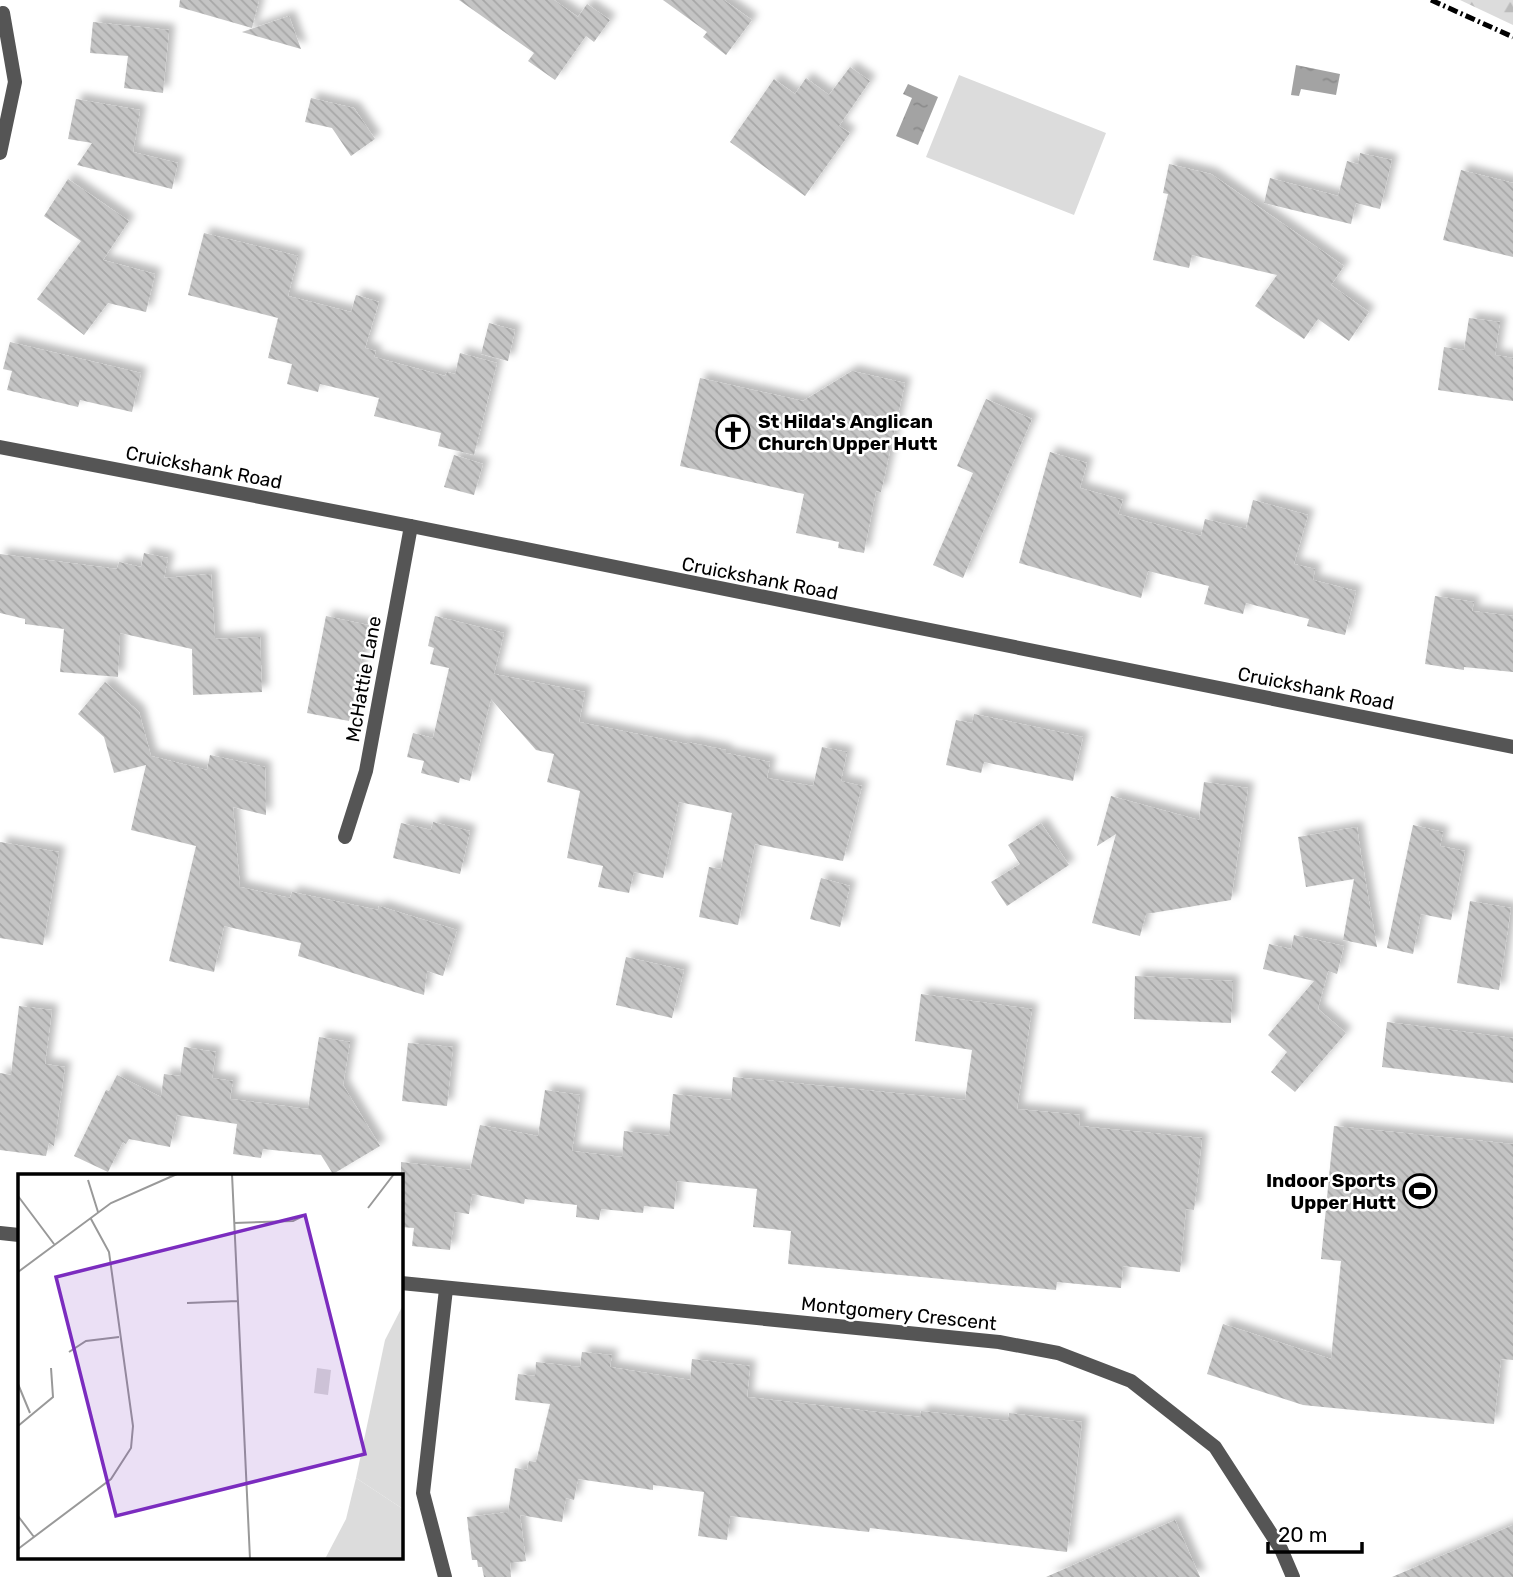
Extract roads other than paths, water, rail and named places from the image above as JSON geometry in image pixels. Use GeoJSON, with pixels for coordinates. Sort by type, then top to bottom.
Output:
{"type":"FeatureCollection","features":[{"type":"Feature","properties":{"kind":"street"},"geometry":{"type":"LineString","coordinates":[[0,153],[15,82],[3,13]]}},
{"type":"Feature","properties":{"kind":"street","name":"Cruickshank Road"},"geometry":{"type":"LineString","coordinates":[[0,447],[411,526],[1513,747]]}},
{"type":"Feature","properties":{"kind":"street","name":"McHattie Lane"},"geometry":{"type":"LineString","coordinates":[[345,837],[366,771],[411,526]]}},
{"type":"Feature","properties":{"kind":"street"},"geometry":{"type":"LineString","coordinates":[[0,1233],[18,1235]]}},
{"type":"Feature","properties":{"kind":"street","name":"Montgomery Crescent"},"geometry":{"type":"LineString","coordinates":[[402,1283],[999,1342],[1058,1353],[1131,1381],[1215,1447],[1282,1549],[1293,1577]]}},
{"type":"Feature","properties":{"kind":"street"},"geometry":{"type":"LineString","coordinates":[[445,1577],[423,1493],[446,1289]]}},
{"type":"Feature","properties":{"kind":"water"},"geometry":{"type":"Polygon","coordinates":[[[1296,65],[1340,74],[1336,95],[1301,89],[1299,96],[1291,95],[1296,65]]]}},
{"type":"Feature","properties":{"kind":"water"},"geometry":{"type":"Polygon","coordinates":[[[908,84],[938,97],[918,145],[896,136],[912,98],[903,94],[908,84]]]}},
{"type":"Feature","properties":{"kind":"railway"},"geometry":{"type":"LineString","coordinates":[[1431,0],[1513,37]]}},
{"type":"Feature","properties":{"kind":"place","name":"St Hilda's Anglican Church Upper Hutt"},"geometry":{"type":"Point","coordinates":[733,432]}},
{"type":"Feature","properties":{"kind":"place","name":"Indoor Sports Upper Hutt"},"geometry":{"type":"Point","coordinates":[1420,1191]}}]}
